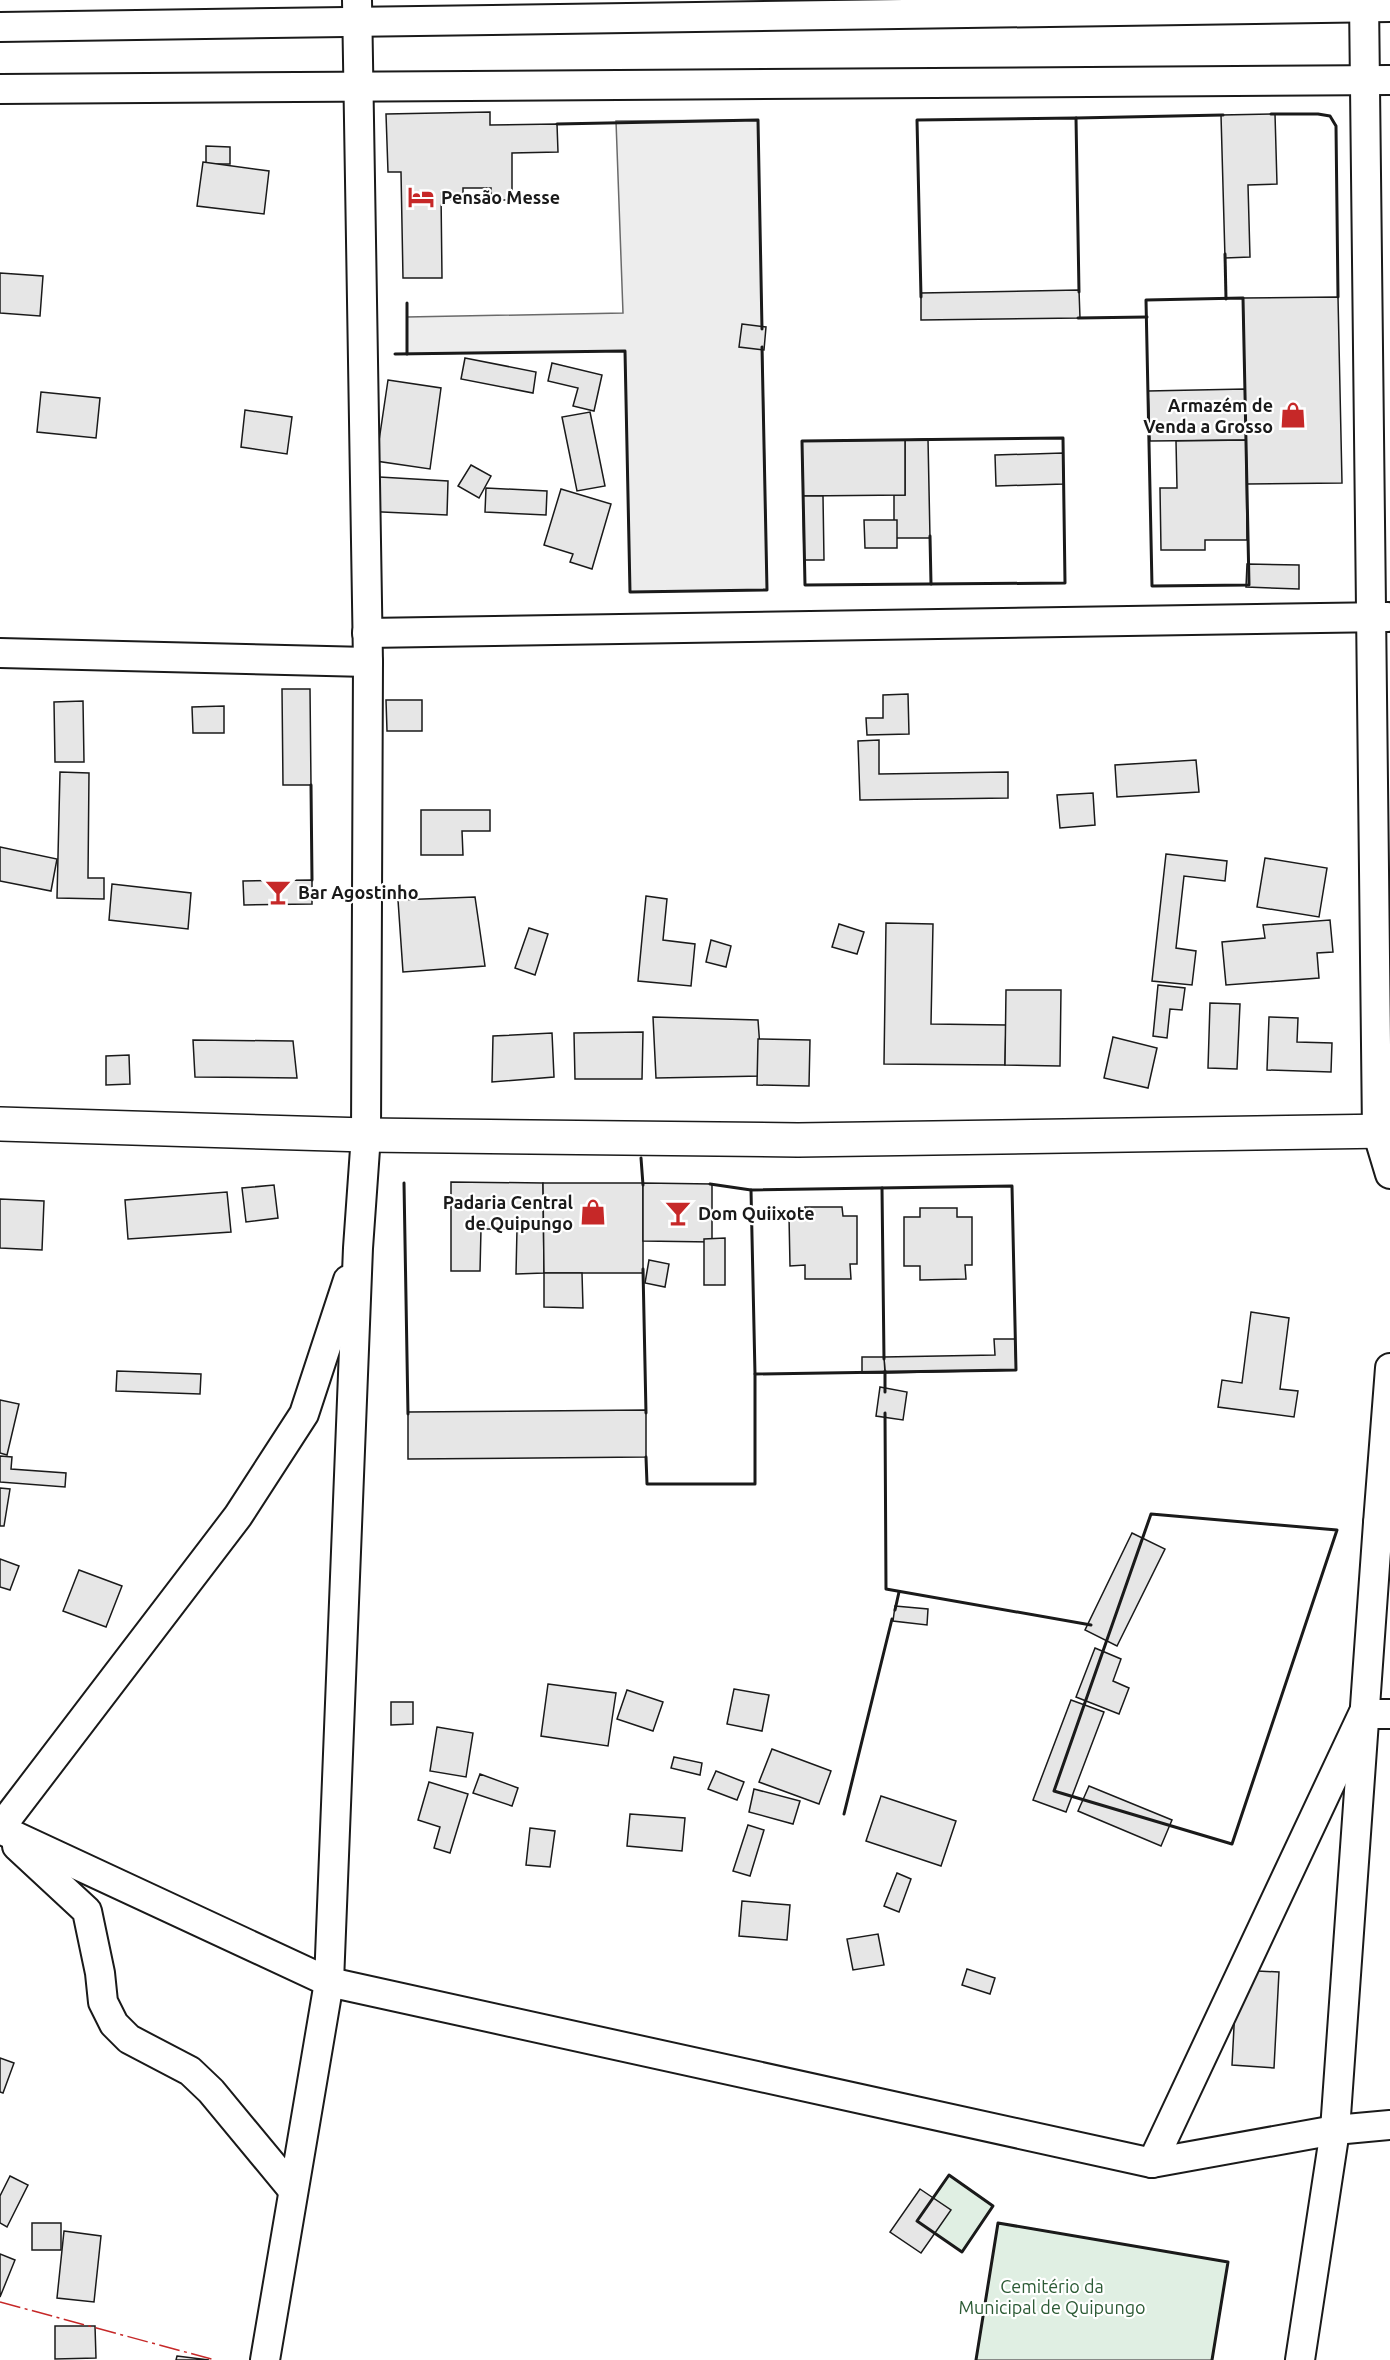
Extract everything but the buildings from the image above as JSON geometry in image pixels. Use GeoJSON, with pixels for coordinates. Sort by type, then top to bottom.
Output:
{"type":"FeatureCollection","features":[{"type":"Feature","properties":{"kind":"main road"},"geometry":{"type":"LineString","coordinates":[[0,1124],[366,1135],[798,1140],[1384,1131]]}},
{"type":"Feature","properties":{"kind":"street"},"geometry":{"type":"LineString","coordinates":[[0,27],[357,11],[1372,5],[1377,80],[1384,1131],[1390,1174]]}},
{"type":"Feature","properties":{"kind":"street"},"geometry":{"type":"LineString","coordinates":[[265,2360],[329,1982],[358,1248],[366,1135],[368,662],[357,11]]}},
{"type":"Feature","properties":{"kind":"street"},"geometry":{"type":"LineString","coordinates":[[0,88],[1377,80]]}},
{"type":"Feature","properties":{"kind":"street"},"geometry":{"type":"LineString","coordinates":[[367,633],[1381,617]]}},
{"type":"Feature","properties":{"kind":"street"},"geometry":{"type":"LineString","coordinates":[[0,653],[368,662]]}},
{"type":"Feature","properties":{"kind":"street"},"geometry":{"type":"LineString","coordinates":[[0,1829],[238,1516],[304,1414],[358,1248]]}},
{"type":"Feature","properties":{"kind":"street"},"geometry":{"type":"LineString","coordinates":[[1300,2360],[1335,2130],[1377,1714],[1390,1368]]}},
{"type":"Feature","properties":{"kind":"street"},"geometry":{"type":"LineString","coordinates":[[1152,2163],[1377,1714]]}},
{"type":"Feature","properties":{"kind":"street"},"geometry":{"type":"LineString","coordinates":[[0,1829],[329,1982],[1152,2163],[1335,2130],[1390,2125]]}},
{"type":"Feature","properties":{"kind":"street"},"geometry":{"type":"LineString","coordinates":[[0,1829],[87,1911],[100,1972],[103,2002],[114,2024],[129,2039],[190,2071],[211,2091],[293,2190]]}},
{"type":"Feature","properties":{"kind":"green space"},"geometry":{"type":"Polygon","coordinates":[[[949,2175],[993,2206],[962,2252],[917,2221],[949,2175]]]}},
{"type":"Feature","properties":{"kind":"green space","name":"Cemitério da Municipal de Quipungo"},"geometry":{"type":"Polygon","coordinates":[[[998,2223],[1228,2262],[1212,2360],[976,2360],[998,2223]]]}},
{"type":"Feature","properties":{"kind":"shaded area"},"geometry":{"type":"Polygon","coordinates":[[[758,120],[767,590],[630,592],[625,351],[407,354],[407,317],[623,313],[616,121],[758,120]]]}},
{"type":"Feature","properties":{"kind":"wall"},"geometry":{"type":"LineString","coordinates":[[1271,114],[1330,116],[1336,126],[1338,297]]}},
{"type":"Feature","properties":{"kind":"wall"},"geometry":{"type":"LineString","coordinates":[[1076,118],[1223,115]]}},
{"type":"Feature","properties":{"kind":"wall"},"geometry":{"type":"LineString","coordinates":[[921,297],[917,120],[1076,118],[1079,292]]}},
{"type":"Feature","properties":{"kind":"wall"},"geometry":{"type":"LineString","coordinates":[[557,124],[758,120],[762,329]]}},
{"type":"Feature","properties":{"kind":"wall"},"geometry":{"type":"LineString","coordinates":[[1225,254],[1226,299]]}},
{"type":"Feature","properties":{"kind":"wall"},"geometry":{"type":"LineString","coordinates":[[1243,298],[1249,585],[1152,586],[1146,300],[1243,298]]}},
{"type":"Feature","properties":{"kind":"wall"},"geometry":{"type":"LineString","coordinates":[[407,303],[407,354]]}},
{"type":"Feature","properties":{"kind":"wall"},"geometry":{"type":"LineString","coordinates":[[1078,318],[1147,317]]}},
{"type":"Feature","properties":{"kind":"wall"},"geometry":{"type":"LineString","coordinates":[[395,354],[625,351],[630,592],[767,590],[762,347]]}},
{"type":"Feature","properties":{"kind":"wall"},"geometry":{"type":"LineString","coordinates":[[1063,438],[1065,583],[805,585],[802,441],[1063,438]]}},
{"type":"Feature","properties":{"kind":"wall"},"geometry":{"type":"LineString","coordinates":[[930,536],[931,584]]}},
{"type":"Feature","properties":{"kind":"wall"},"geometry":{"type":"LineString","coordinates":[[311,785],[312,880]]}},
{"type":"Feature","properties":{"kind":"wall"},"geometry":{"type":"LineString","coordinates":[[641,1158],[643,1185]]}},
{"type":"Feature","properties":{"kind":"wall"},"geometry":{"type":"LineString","coordinates":[[404,1183],[408,1414]]}},
{"type":"Feature","properties":{"kind":"wall"},"geometry":{"type":"LineString","coordinates":[[710,1184],[751,1190]]}},
{"type":"Feature","properties":{"kind":"wall"},"geometry":{"type":"LineString","coordinates":[[1012,1186],[1016,1370],[755,1374],[751,1190],[1012,1186]]}},
{"type":"Feature","properties":{"kind":"wall"},"geometry":{"type":"LineString","coordinates":[[882,1188],[884,1359]]}},
{"type":"Feature","properties":{"kind":"wall"},"geometry":{"type":"LineString","coordinates":[[643,1269],[646,1413]]}},
{"type":"Feature","properties":{"kind":"wall"},"geometry":{"type":"LineString","coordinates":[[885,1371],[885,1392]]}},
{"type":"Feature","properties":{"kind":"wall"},"geometry":{"type":"LineString","coordinates":[[646,1457],[647,1484],[755,1484],[755,1374]]}},
{"type":"Feature","properties":{"kind":"wall"},"geometry":{"type":"LineString","coordinates":[[885,1413],[886,1589],[1091,1625]]}},
{"type":"Feature","properties":{"kind":"wall"},"geometry":{"type":"LineString","coordinates":[[1151,1514],[1337,1530],[1232,1844],[1054,1791],[1151,1514]]}},
{"type":"Feature","properties":{"kind":"wall"},"geometry":{"type":"LineString","coordinates":[[895,1610],[899,1592]]}},
{"type":"Feature","properties":{"kind":"wall"},"geometry":{"type":"LineString","coordinates":[[844,1814],[892,1619]]}},
{"type":"Feature","properties":{"kind":"wall"},"geometry":{"type":"LineString","coordinates":[[949,2175],[993,2206],[962,2252],[917,2221],[949,2175]]}},
{"type":"Feature","properties":{"kind":"wall"},"geometry":{"type":"LineString","coordinates":[[976,2360],[998,2223],[1228,2262],[1212,2360]]}},
{"type":"Feature","properties":{"kind":"power"},"geometry":{"type":"LineString","coordinates":[[0,2302],[215,2360]]}},
{"type":"Feature","properties":{"kind":"place","name":"Pensão Messe"},"geometry":{"type":"Point","coordinates":[421,197]}},
{"type":"Feature","properties":{"kind":"place","name":"Armazém de Venda a Grosso"},"geometry":{"type":"Point","coordinates":[1293,415]}},
{"type":"Feature","properties":{"kind":"place","name":"Bar Agostinho"},"geometry":{"type":"Point","coordinates":[278,892]}},
{"type":"Feature","properties":{"kind":"place","name":"Padaria Central de Quipungo"},"geometry":{"type":"Point","coordinates":[593,1212]}},
{"type":"Feature","properties":{"kind":"place","name":"Dom Quiixote"},"geometry":{"type":"Point","coordinates":[678,1213]}}]}
